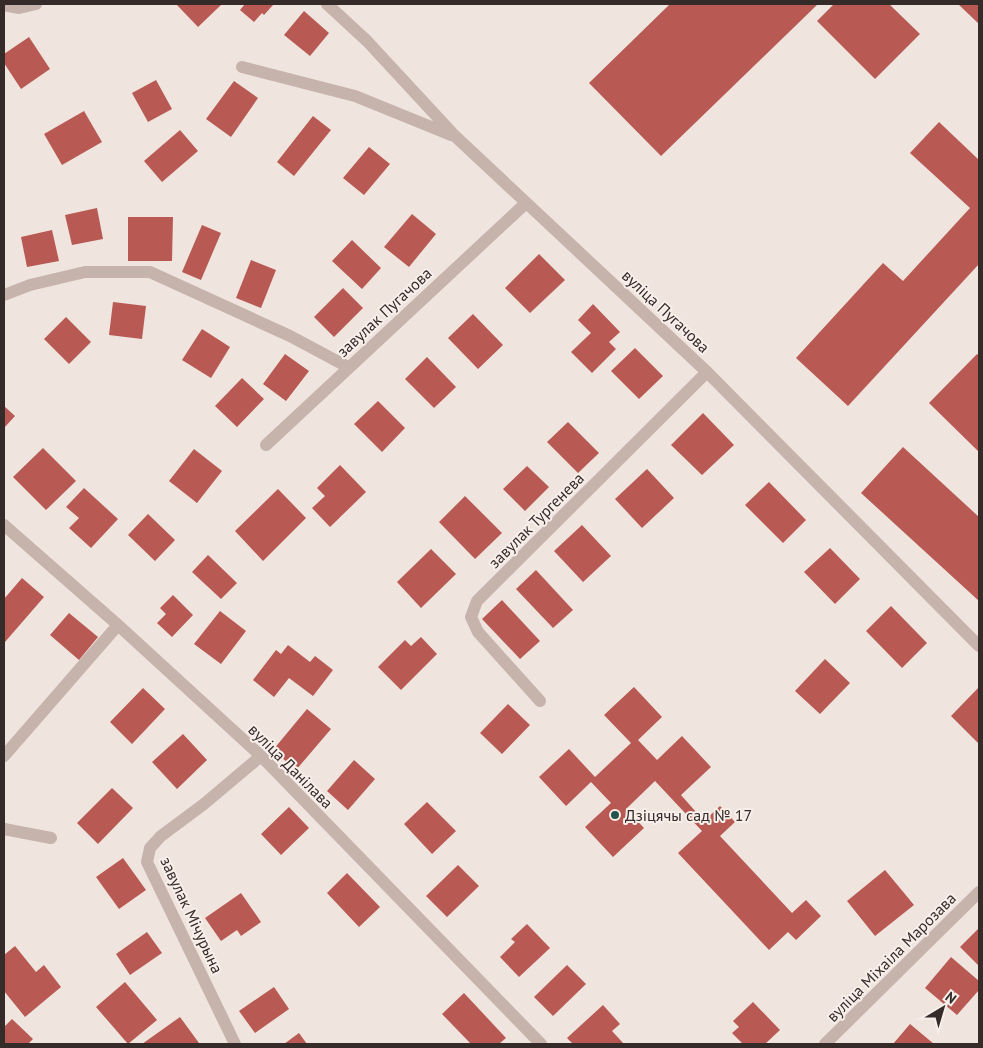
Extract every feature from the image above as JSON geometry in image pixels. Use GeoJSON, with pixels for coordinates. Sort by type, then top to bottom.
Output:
{"type":"FeatureCollection","features":[{"type":"Feature","properties":{"kind":"street"},"geometry":{"type":"LineString","coordinates":[[4,5],[19,8],[36,4]]}},
{"type":"Feature","properties":{"kind":"street","name":"вуліца Пугачова"},"geometry":{"type":"LineString","coordinates":[[327,4],[367,41],[455,136],[707,372],[979,646]]}},
{"type":"Feature","properties":{"kind":"street"},"geometry":{"type":"LineString","coordinates":[[242,67],[355,96],[455,136]]}},
{"type":"Feature","properties":{"kind":"street","name":"завулак Пугачова"},"geometry":{"type":"LineString","coordinates":[[266,445],[526,203]]}},
{"type":"Feature","properties":{"kind":"street"},"geometry":{"type":"LineString","coordinates":[[4,295],[30,284],[85,272],[150,272],[290,336],[348,367]]}},
{"type":"Feature","properties":{"kind":"street","name":"завулак Тургенева"},"geometry":{"type":"LineString","coordinates":[[540,701],[478,632],[471,617],[478,601],[707,372]]}},
{"type":"Feature","properties":{"kind":"street","name":"вуліца Данілава"},"geometry":{"type":"LineString","coordinates":[[4,525],[118,625],[261,756],[541,1044]]}},
{"type":"Feature","properties":{"kind":"street"},"geometry":{"type":"LineString","coordinates":[[4,756],[118,625]]}},
{"type":"Feature","properties":{"kind":"street","name":"завулак Мічурына"},"geometry":{"type":"LineString","coordinates":[[235,1044],[148,862],[150,848],[161,836],[204,804],[261,756]]}},
{"type":"Feature","properties":{"kind":"street"},"geometry":{"type":"LineString","coordinates":[[4,829],[51,838]]}},
{"type":"Feature","properties":{"kind":"street","name":"вуліца Міхаіла Марозава"},"geometry":{"type":"LineString","coordinates":[[825,1044],[979,892]]}},
{"type":"Feature","properties":{"kind":"building"},"geometry":{"type":"Polygon","coordinates":[[[176,4],[220,4],[221,5],[198,27],[176,4]]]}},
{"type":"Feature","properties":{"kind":"building"},"geometry":{"type":"Polygon","coordinates":[[[245,4],[273,5],[254,22],[240,10],[245,4]]]}},
{"type":"Feature","properties":{"kind":"building"},"geometry":{"type":"Polygon","coordinates":[[[670,4],[818,4],[661,156],[589,83],[670,4]]]}},
{"type":"Feature","properties":{"kind":"building"},"geometry":{"type":"Polygon","coordinates":[[[834,4],[889,4],[920,34],[875,79],[817,21],[834,4]]]}},
{"type":"Feature","properties":{"kind":"building"},"geometry":{"type":"Polygon","coordinates":[[[958,4],[979,4],[979,24],[958,4]]]}},
{"type":"Feature","properties":{"kind":"building"},"geometry":{"type":"Polygon","coordinates":[[[304,11],[329,33],[310,56],[284,35],[304,11]]]}},
{"type":"Feature","properties":{"kind":"building"},"geometry":{"type":"Polygon","coordinates":[[[29,37],[50,69],[21,89],[4,63],[4,54],[29,37]]]}},
{"type":"Feature","properties":{"kind":"building"},"geometry":{"type":"Polygon","coordinates":[[[156,80],[172,109],[148,122],[132,93],[156,80]]]}},
{"type":"Feature","properties":{"kind":"building"},"geometry":{"type":"Polygon","coordinates":[[[234,81],[258,98],[231,137],[206,119],[234,81]]]}},
{"type":"Feature","properties":{"kind":"building"},"geometry":{"type":"Polygon","coordinates":[[[84,111],[102,142],[62,165],[44,134],[84,111]]]}},
{"type":"Feature","properties":{"kind":"building"},"geometry":{"type":"Polygon","coordinates":[[[313,116],[331,130],[294,176],[277,162],[313,116]]]}},
{"type":"Feature","properties":{"kind":"building"},"geometry":{"type":"Polygon","coordinates":[[[939,122],[979,160],[979,264],[848,406],[796,358],[883,263],[903,281],[970,208],[910,153],[939,122]]]}},
{"type":"Feature","properties":{"kind":"building"},"geometry":{"type":"Polygon","coordinates":[[[180,130],[198,151],[162,182],[144,161],[180,130]]]}},
{"type":"Feature","properties":{"kind":"building"},"geometry":{"type":"Polygon","coordinates":[[[369,147],[390,164],[364,195],[343,178],[369,147]]]}},
{"type":"Feature","properties":{"kind":"building"},"geometry":{"type":"Polygon","coordinates":[[[97,208],[103,239],[72,245],[65,215],[97,208]]]}},
{"type":"Feature","properties":{"kind":"building"},"geometry":{"type":"Polygon","coordinates":[[[412,214],[436,234],[409,267],[384,247],[412,214]]]}},
{"type":"Feature","properties":{"kind":"building"},"geometry":{"type":"Polygon","coordinates":[[[128,217],[173,217],[172,261],[128,261],[128,217]]]}},
{"type":"Feature","properties":{"kind":"building"},"geometry":{"type":"Polygon","coordinates":[[[202,225],[221,233],[201,280],[182,272],[202,225]]]}},
{"type":"Feature","properties":{"kind":"building"},"geometry":{"type":"Polygon","coordinates":[[[52,230],[59,261],[27,267],[21,237],[52,230]]]}},
{"type":"Feature","properties":{"kind":"building"},"geometry":{"type":"Polygon","coordinates":[[[352,240],[381,268],[362,289],[332,261],[352,240]]]}},
{"type":"Feature","properties":{"kind":"building"},"geometry":{"type":"Polygon","coordinates":[[[539,254],[565,280],[530,313],[505,288],[539,254]]]}},
{"type":"Feature","properties":{"kind":"building"},"geometry":{"type":"Polygon","coordinates":[[[251,260],[276,270],[261,308],[236,298],[251,260]]]}},
{"type":"Feature","properties":{"kind":"building"},"geometry":{"type":"Polygon","coordinates":[[[343,288],[363,308],[334,337],[314,317],[343,288]]]}},
{"type":"Feature","properties":{"kind":"building"},"geometry":{"type":"Polygon","coordinates":[[[113,302],[146,306],[142,339],[109,335],[113,302]]]}},
{"type":"Feature","properties":{"kind":"building"},"geometry":{"type":"Polygon","coordinates":[[[593,304],[620,332],[609,342],[616,349],[592,373],[571,352],[591,333],[578,320],[593,304]]]}},
{"type":"Feature","properties":{"kind":"building"},"geometry":{"type":"Polygon","coordinates":[[[473,314],[503,345],[478,369],[448,338],[473,314]]]}},
{"type":"Feature","properties":{"kind":"building"},"geometry":{"type":"Polygon","coordinates":[[[66,317],[91,342],[69,364],[44,339],[66,317]]]}},
{"type":"Feature","properties":{"kind":"building"},"geometry":{"type":"Polygon","coordinates":[[[202,329],[230,347],[211,378],[182,360],[202,329]]]}},
{"type":"Feature","properties":{"kind":"building"},"geometry":{"type":"Polygon","coordinates":[[[635,348],[663,376],[639,399],[611,371],[635,348]]]}},
{"type":"Feature","properties":{"kind":"building"},"geometry":{"type":"Polygon","coordinates":[[[285,354],[309,371],[286,401],[263,384],[285,354]]]}},
{"type":"Feature","properties":{"kind":"building"},"geometry":{"type":"Polygon","coordinates":[[[977,354],[979,356],[979,452],[929,403],[977,354]]]}},
{"type":"Feature","properties":{"kind":"building"},"geometry":{"type":"Polygon","coordinates":[[[427,357],[456,387],[434,408],[405,379],[427,357]]]}},
{"type":"Feature","properties":{"kind":"building"},"geometry":{"type":"Polygon","coordinates":[[[242,378],[264,399],[237,427],[215,406],[242,378]]]}},
{"type":"Feature","properties":{"kind":"building"},"geometry":{"type":"Polygon","coordinates":[[[378,401],[405,428],[382,452],[354,424],[378,401]]]}},
{"type":"Feature","properties":{"kind":"building"},"geometry":{"type":"Polygon","coordinates":[[[4,406],[15,416],[4,428],[4,406]]]}},
{"type":"Feature","properties":{"kind":"building"},"geometry":{"type":"Polygon","coordinates":[[[703,413],[734,445],[702,475],[671,445],[703,413]]]}},
{"type":"Feature","properties":{"kind":"building"},"geometry":{"type":"Polygon","coordinates":[[[568,422],[599,453],[578,473],[547,442],[568,422]]]}},
{"type":"Feature","properties":{"kind":"building"},"geometry":{"type":"Polygon","coordinates":[[[903,447],[979,517],[979,601],[861,493],[903,447]]]}},
{"type":"Feature","properties":{"kind":"building"},"geometry":{"type":"Polygon","coordinates":[[[43,448],[76,481],[46,510],[13,477],[43,448]]]}},
{"type":"Feature","properties":{"kind":"building"},"geometry":{"type":"Polygon","coordinates":[[[194,449],[222,471],[197,503],[169,481],[194,449]]]}},
{"type":"Feature","properties":{"kind":"building"},"geometry":{"type":"Polygon","coordinates":[[[340,465],[366,492],[330,527],[312,508],[325,496],[317,488],[340,465]]]}},
{"type":"Feature","properties":{"kind":"building"},"geometry":{"type":"Polygon","coordinates":[[[527,466],[549,487],[525,511],[503,489],[527,466]]]}},
{"type":"Feature","properties":{"kind":"building"},"geometry":{"type":"Polygon","coordinates":[[[647,469],[674,498],[642,528],[615,499],[647,469]]]}},
{"type":"Feature","properties":{"kind":"building"},"geometry":{"type":"Polygon","coordinates":[[[769,482],[806,520],[783,543],[745,505],[769,482]]]}},
{"type":"Feature","properties":{"kind":"building"},"geometry":{"type":"Polygon","coordinates":[[[84,488],[118,519],[91,548],[69,528],[79,518],[66,507],[84,488]]]}},
{"type":"Feature","properties":{"kind":"building"},"geometry":{"type":"Polygon","coordinates":[[[278,489],[306,518],[263,561],[235,531],[278,489]]]}},
{"type":"Feature","properties":{"kind":"building"},"geometry":{"type":"Polygon","coordinates":[[[465,496],[502,533],[475,559],[439,522],[465,496]]]}},
{"type":"Feature","properties":{"kind":"building"},"geometry":{"type":"Polygon","coordinates":[[[148,514],[175,540],[155,561],[128,535],[148,514]]]}},
{"type":"Feature","properties":{"kind":"building"},"geometry":{"type":"Polygon","coordinates":[[[582,525],[611,556],[583,582],[554,551],[582,525]]]}},
{"type":"Feature","properties":{"kind":"building"},"geometry":{"type":"Polygon","coordinates":[[[830,548],[860,579],[835,604],[804,572],[830,548]]]}},
{"type":"Feature","properties":{"kind":"building"},"geometry":{"type":"Polygon","coordinates":[[[431,549],[456,574],[421,608],[397,582],[431,549]]]}},
{"type":"Feature","properties":{"kind":"building"},"geometry":{"type":"Polygon","coordinates":[[[208,555],[237,583],[221,599],[192,572],[208,555]]]}},
{"type":"Feature","properties":{"kind":"building"},"geometry":{"type":"Polygon","coordinates":[[[536,570],[573,610],[553,628],[516,589],[536,570]]]}},
{"type":"Feature","properties":{"kind":"building"},"geometry":{"type":"Polygon","coordinates":[[[22,578],[44,597],[5,642],[4,599],[22,578]]]}},
{"type":"Feature","properties":{"kind":"building"},"geometry":{"type":"Polygon","coordinates":[[[173,595],[193,615],[172,637],[157,623],[166,614],[160,608],[173,595]]]}},
{"type":"Feature","properties":{"kind":"building"},"geometry":{"type":"Polygon","coordinates":[[[502,600],[540,641],[520,659],[482,619],[502,600]]]}},
{"type":"Feature","properties":{"kind":"building"},"geometry":{"type":"Polygon","coordinates":[[[891,606],[927,643],[902,668],[866,631],[891,606]]]}},
{"type":"Feature","properties":{"kind":"building"},"geometry":{"type":"Polygon","coordinates":[[[220,611],[246,631],[221,664],[194,644],[220,611]]]}},
{"type":"Feature","properties":{"kind":"building"},"geometry":{"type":"Polygon","coordinates":[[[69,613],[98,637],[79,660],[50,635],[69,613]]]}},
{"type":"Feature","properties":{"kind":"building"},"geometry":{"type":"Polygon","coordinates":[[[421,637],[437,654],[401,690],[378,667],[405,640],[411,646],[421,637]]]}},
{"type":"Feature","properties":{"kind":"building"},"geometry":{"type":"Polygon","coordinates":[[[288,645],[310,662],[315,656],[333,670],[313,696],[289,678],[274,697],[253,680],[276,650],[281,654],[288,645]]]}},
{"type":"Feature","properties":{"kind":"building"},"geometry":{"type":"Polygon","coordinates":[[[825,659],[850,683],[820,714],[795,691],[825,659]]]}},
{"type":"Feature","properties":{"kind":"building","name":"Дзіцячы сад № 17"},"geometry":{"type":"Polygon","coordinates":[[[634,687],[662,717],[638,740],[657,760],[682,736],[711,767],[681,795],[704,821],[720,806],[735,822],[720,836],[792,913],[806,900],[821,916],[796,940],[788,932],[769,950],[678,853],[702,831],[655,781],[626,809],[644,828],[613,857],[585,827],[611,803],[591,782],[566,806],[539,777],[569,749],[595,777],[631,743],[604,715],[634,687]]]}},
{"type":"Feature","properties":{"kind":"building"},"geometry":{"type":"Polygon","coordinates":[[[979,687],[979,744],[951,716],[979,687]]]}},
{"type":"Feature","properties":{"kind":"building"},"geometry":{"type":"Polygon","coordinates":[[[143,688],[165,709],[132,744],[110,722],[143,688]]]}},
{"type":"Feature","properties":{"kind":"building"},"geometry":{"type":"Polygon","coordinates":[[[508,704],[530,725],[502,754],[480,733],[508,704]]]}},
{"type":"Feature","properties":{"kind":"building"},"geometry":{"type":"Polygon","coordinates":[[[307,709],[331,729],[296,770],[273,750],[307,709]]]}},
{"type":"Feature","properties":{"kind":"building"},"geometry":{"type":"Polygon","coordinates":[[[183,734],[207,760],[177,789],[152,762],[183,734]]]}},
{"type":"Feature","properties":{"kind":"building"},"geometry":{"type":"Polygon","coordinates":[[[354,760],[375,779],[348,810],[327,791],[354,760]]]}},
{"type":"Feature","properties":{"kind":"building"},"geometry":{"type":"Polygon","coordinates":[[[112,788],[133,808],[98,844],[77,823],[112,788]]]}},
{"type":"Feature","properties":{"kind":"building"},"geometry":{"type":"Polygon","coordinates":[[[427,802],[456,831],[432,854],[404,824],[427,802]]]}},
{"type":"Feature","properties":{"kind":"building"},"geometry":{"type":"Polygon","coordinates":[[[289,807],[309,828],[281,855],[261,834],[289,807]]]}},
{"type":"Feature","properties":{"kind":"building"},"geometry":{"type":"Polygon","coordinates":[[[123,858],[146,890],[119,909],[96,877],[123,858]]]}},
{"type":"Feature","properties":{"kind":"building"},"geometry":{"type":"Polygon","coordinates":[[[458,865],[479,886],[447,917],[426,896],[458,865]]]}},
{"type":"Feature","properties":{"kind":"building"},"geometry":{"type":"Polygon","coordinates":[[[885,870],[914,905],[875,936],[847,901],[885,870]]]}},
{"type":"Feature","properties":{"kind":"building"},"geometry":{"type":"Polygon","coordinates":[[[347,873],[380,907],[359,927],[327,893],[347,873]]]}},
{"type":"Feature","properties":{"kind":"building"},"geometry":{"type":"Polygon","coordinates":[[[241,893],[261,922],[241,936],[237,930],[221,941],[205,918],[241,893]]]}},
{"type":"Feature","properties":{"kind":"building"},"geometry":{"type":"Polygon","coordinates":[[[527,924],[550,948],[519,977],[500,957],[515,942],[511,939],[527,924]]]}},
{"type":"Feature","properties":{"kind":"building"},"geometry":{"type":"Polygon","coordinates":[[[979,928],[979,966],[960,947],[979,928]]]}},
{"type":"Feature","properties":{"kind":"building"},"geometry":{"type":"Polygon","coordinates":[[[147,932],[162,953],[130,975],[116,954],[147,932]]]}},
{"type":"Feature","properties":{"kind":"building"},"geometry":{"type":"Polygon","coordinates":[[[15,946],[36,972],[44,965],[61,987],[25,1017],[4,991],[4,955],[15,946]]]}},
{"type":"Feature","properties":{"kind":"building"},"geometry":{"type":"Polygon","coordinates":[[[951,957],[979,981],[979,990],[957,1015],[925,988],[951,957]]]}},
{"type":"Feature","properties":{"kind":"building"},"geometry":{"type":"Polygon","coordinates":[[[567,965],[586,984],[553,1016],[534,997],[567,965]]]}},
{"type":"Feature","properties":{"kind":"building"},"geometry":{"type":"Polygon","coordinates":[[[125,982],[157,1020],[128,1044],[96,1007],[125,982]]]}},
{"type":"Feature","properties":{"kind":"building"},"geometry":{"type":"Polygon","coordinates":[[[274,987],[289,1009],[255,1033],[239,1011],[274,987]]]}},
{"type":"Feature","properties":{"kind":"building"},"geometry":{"type":"Polygon","coordinates":[[[464,993],[506,1038],[499,1044],[471,1044],[442,1014],[464,993]]]}},
{"type":"Feature","properties":{"kind":"building"},"geometry":{"type":"Polygon","coordinates":[[[753,1002],[780,1030],[765,1044],[743,1044],[732,1033],[739,1027],[733,1021],[753,1002]]]}},
{"type":"Feature","properties":{"kind":"building"},"geometry":{"type":"Polygon","coordinates":[[[603,1005],[620,1024],[612,1031],[624,1044],[573,1044],[567,1038],[603,1005]]]}},
{"type":"Feature","properties":{"kind":"building"},"geometry":{"type":"Polygon","coordinates":[[[180,1017],[199,1043],[142,1044],[180,1017]]]}},
{"type":"Feature","properties":{"kind":"building"},"geometry":{"type":"Polygon","coordinates":[[[12,1019],[33,1039],[28,1044],[4,1043],[4,1027],[12,1019]]]}},
{"type":"Feature","properties":{"kind":"building"},"geometry":{"type":"Polygon","coordinates":[[[910,1024],[934,1044],[893,1044],[910,1024]]]}},
{"type":"Feature","properties":{"kind":"building"},"geometry":{"type":"Polygon","coordinates":[[[299,1033],[307,1044],[284,1044],[299,1033]]]}},
{"type":"Feature","properties":{"kind":"place","name":"Дзіцячы сад № 17"},"geometry":{"type":"Point","coordinates":[615,815]}}]}
